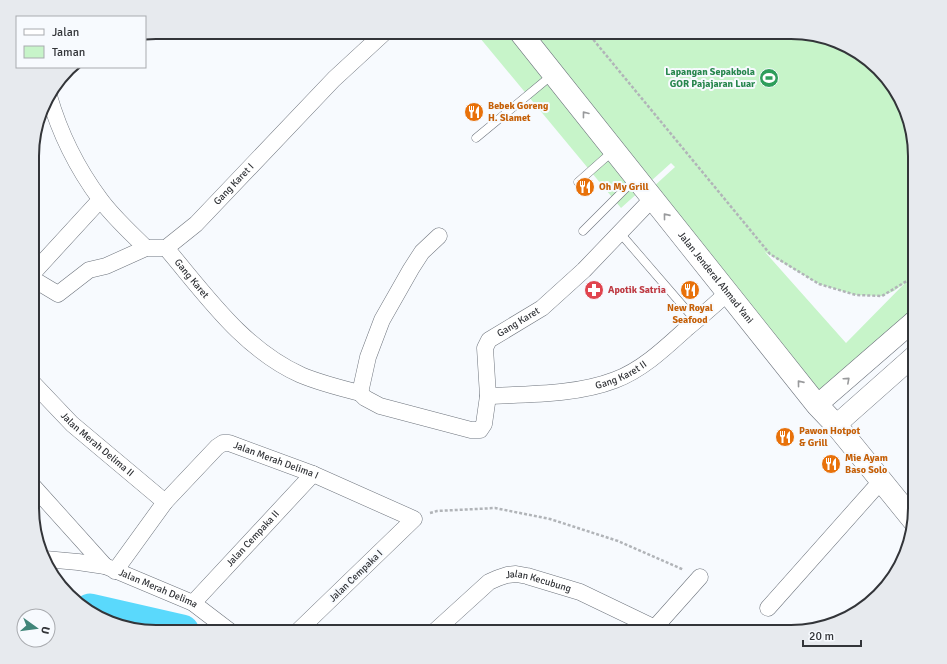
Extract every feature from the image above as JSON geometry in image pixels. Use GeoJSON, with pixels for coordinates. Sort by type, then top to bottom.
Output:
{"type":"FeatureCollection","features":[{"type":"Feature","properties":{"kind":"main road","name":"Jalan Jenderal Ahmad Yani"},"geometry":{"type":"LineString","coordinates":[[526,39],[727,293],[908,514]]}},
{"type":"Feature","properties":{"kind":"street","name":"Gang Karet I"},"geometry":{"type":"LineString","coordinates":[[166,248],[196,224],[334,79],[377,39]]}},
{"type":"Feature","properties":{"kind":"street"},"geometry":{"type":"LineString","coordinates":[[52,104],[68,149],[100,200],[146,248]]}},
{"type":"Feature","properties":{"kind":"street","name":"Gang Karet"},"geometry":{"type":"LineString","coordinates":[[166,248],[233,326],[270,357],[300,374],[320,382],[360,393],[365,398],[380,406],[476,431],[480,430],[484,424],[488,396],[485,348],[489,340],[542,308],[584,270],[652,199]]}},
{"type":"Feature","properties":{"kind":"street"},"geometry":{"type":"LineString","coordinates":[[39,266],[100,200]]}},
{"type":"Feature","properties":{"kind":"street"},"geometry":{"type":"LineString","coordinates":[[360,393],[368,357],[382,320],[422,252],[440,236]]}},
{"type":"Feature","properties":{"kind":"street"},"geometry":{"type":"LineString","coordinates":[[39,283],[58,294],[89,270],[106,266],[146,248],[166,248]]}},
{"type":"Feature","properties":{"kind":"street","name":"Gang Karet II"},"geometry":{"type":"LineString","coordinates":[[488,396],[555,392],[596,386],[616,380],[636,370],[663,349],[727,293]]}},
{"type":"Feature","properties":{"kind":"street"},"geometry":{"type":"LineString","coordinates":[[818,405],[908,326]]}},
{"type":"Feature","properties":{"kind":"street"},"geometry":{"type":"LineString","coordinates":[[836,426],[908,361]]}},
{"type":"Feature","properties":{"kind":"street","name":"Jalan Merah Delima II"},"geometry":{"type":"LineString","coordinates":[[39,389],[72,424],[165,502]]}},
{"type":"Feature","properties":{"kind":"street","name":"Jalan Merah Delima I"},"geometry":{"type":"LineString","coordinates":[[110,568],[165,502],[217,447],[223,443],[229,443],[313,474],[414,519]]}},
{"type":"Feature","properties":{"kind":"street","name":"Jalan Cempaka II"},"geometry":{"type":"LineString","coordinates":[[193,603],[313,474]]}},
{"type":"Feature","properties":{"kind":"street"},"geometry":{"type":"LineString","coordinates":[[768,608],[881,481]]}},
{"type":"Feature","properties":{"kind":"street"},"geometry":{"type":"LineString","coordinates":[[39,492],[110,568]]}},
{"type":"Feature","properties":{"kind":"street","name":"Jalan Cempaka I"},"geometry":{"type":"LineString","coordinates":[[304,625],[414,519]]}},
{"type":"Feature","properties":{"kind":"street","name":"Jalan Merah Delima"},"geometry":{"type":"LineString","coordinates":[[51,560],[78,562],[110,568],[193,603],[222,625]]}},
{"type":"Feature","properties":{"kind":"street","name":"Jalan Kecubung"},"geometry":{"type":"LineString","coordinates":[[442,625],[489,582],[498,578],[516,574],[580,592],[643,625]]}},
{"type":"Feature","properties":{"kind":"street"},"geometry":{"type":"LineString","coordinates":[[657,625],[700,577]]}},
{"type":"Feature","properties":{"kind":"lane"},"geometry":{"type":"LineString","coordinates":[[476,138],[553,74]]}},
{"type":"Feature","properties":{"kind":"lane"},"geometry":{"type":"LineString","coordinates":[[578,182],[613,150]]}},
{"type":"Feature","properties":{"kind":"lane"},"geometry":{"type":"LineString","coordinates":[[583,231],[636,178]]}},
{"type":"Feature","properties":{"kind":"lane"},"geometry":{"type":"LineString","coordinates":[[620,233],[696,321]]}},
{"type":"Feature","properties":{"kind":"path"},"geometry":{"type":"LineString","coordinates":[[593,39],[770,254],[819,284],[856,295],[882,296],[908,280]]}},
{"type":"Feature","properties":{"kind":"path"},"geometry":{"type":"LineString","coordinates":[[414,519],[437,510],[495,508],[550,519],[618,541],[700,577]]}},
{"type":"Feature","properties":{"kind":"green space"},"geometry":{"type":"Polygon","coordinates":[[[481,39],[798,39],[814,41],[836,48],[862,63],[874,73],[884,85],[896,104],[904,126],[907,141],[908,326],[818,401],[652,188],[675,167],[671,163],[621,208],[481,39]],[[765,252],[846,343],[906,282],[894,291],[882,296],[856,295],[819,284],[765,252]]]}},
{"type":"Feature","properties":{"kind":"waterway"},"geometry":{"type":"LineString","coordinates":[[110,616],[151,625]]}},
{"type":"Feature","properties":{"kind":"place","name":"Lapangan Sepakbola GOR Pajajaran Luar"},"geometry":{"type":"Point","coordinates":[769,78]}},
{"type":"Feature","properties":{"kind":"place","name":"Bebek Goreng H. Slamet"},"geometry":{"type":"Point","coordinates":[474,112]}},
{"type":"Feature","properties":{"kind":"place","name":"Oh My Grill"},"geometry":{"type":"Point","coordinates":[585,187]}},
{"type":"Feature","properties":{"kind":"place","name":"Apotik Satria"},"geometry":{"type":"Point","coordinates":[594,290]}},
{"type":"Feature","properties":{"kind":"place","name":"New Royal Seafood"},"geometry":{"type":"Point","coordinates":[690,290]}},
{"type":"Feature","properties":{"kind":"place","name":"Pawon Hotpot & Grill"},"geometry":{"type":"Point","coordinates":[785,437]}},
{"type":"Feature","properties":{"kind":"place","name":"Mie Ayam Baso Solo"},"geometry":{"type":"Point","coordinates":[831,464]}}]}
